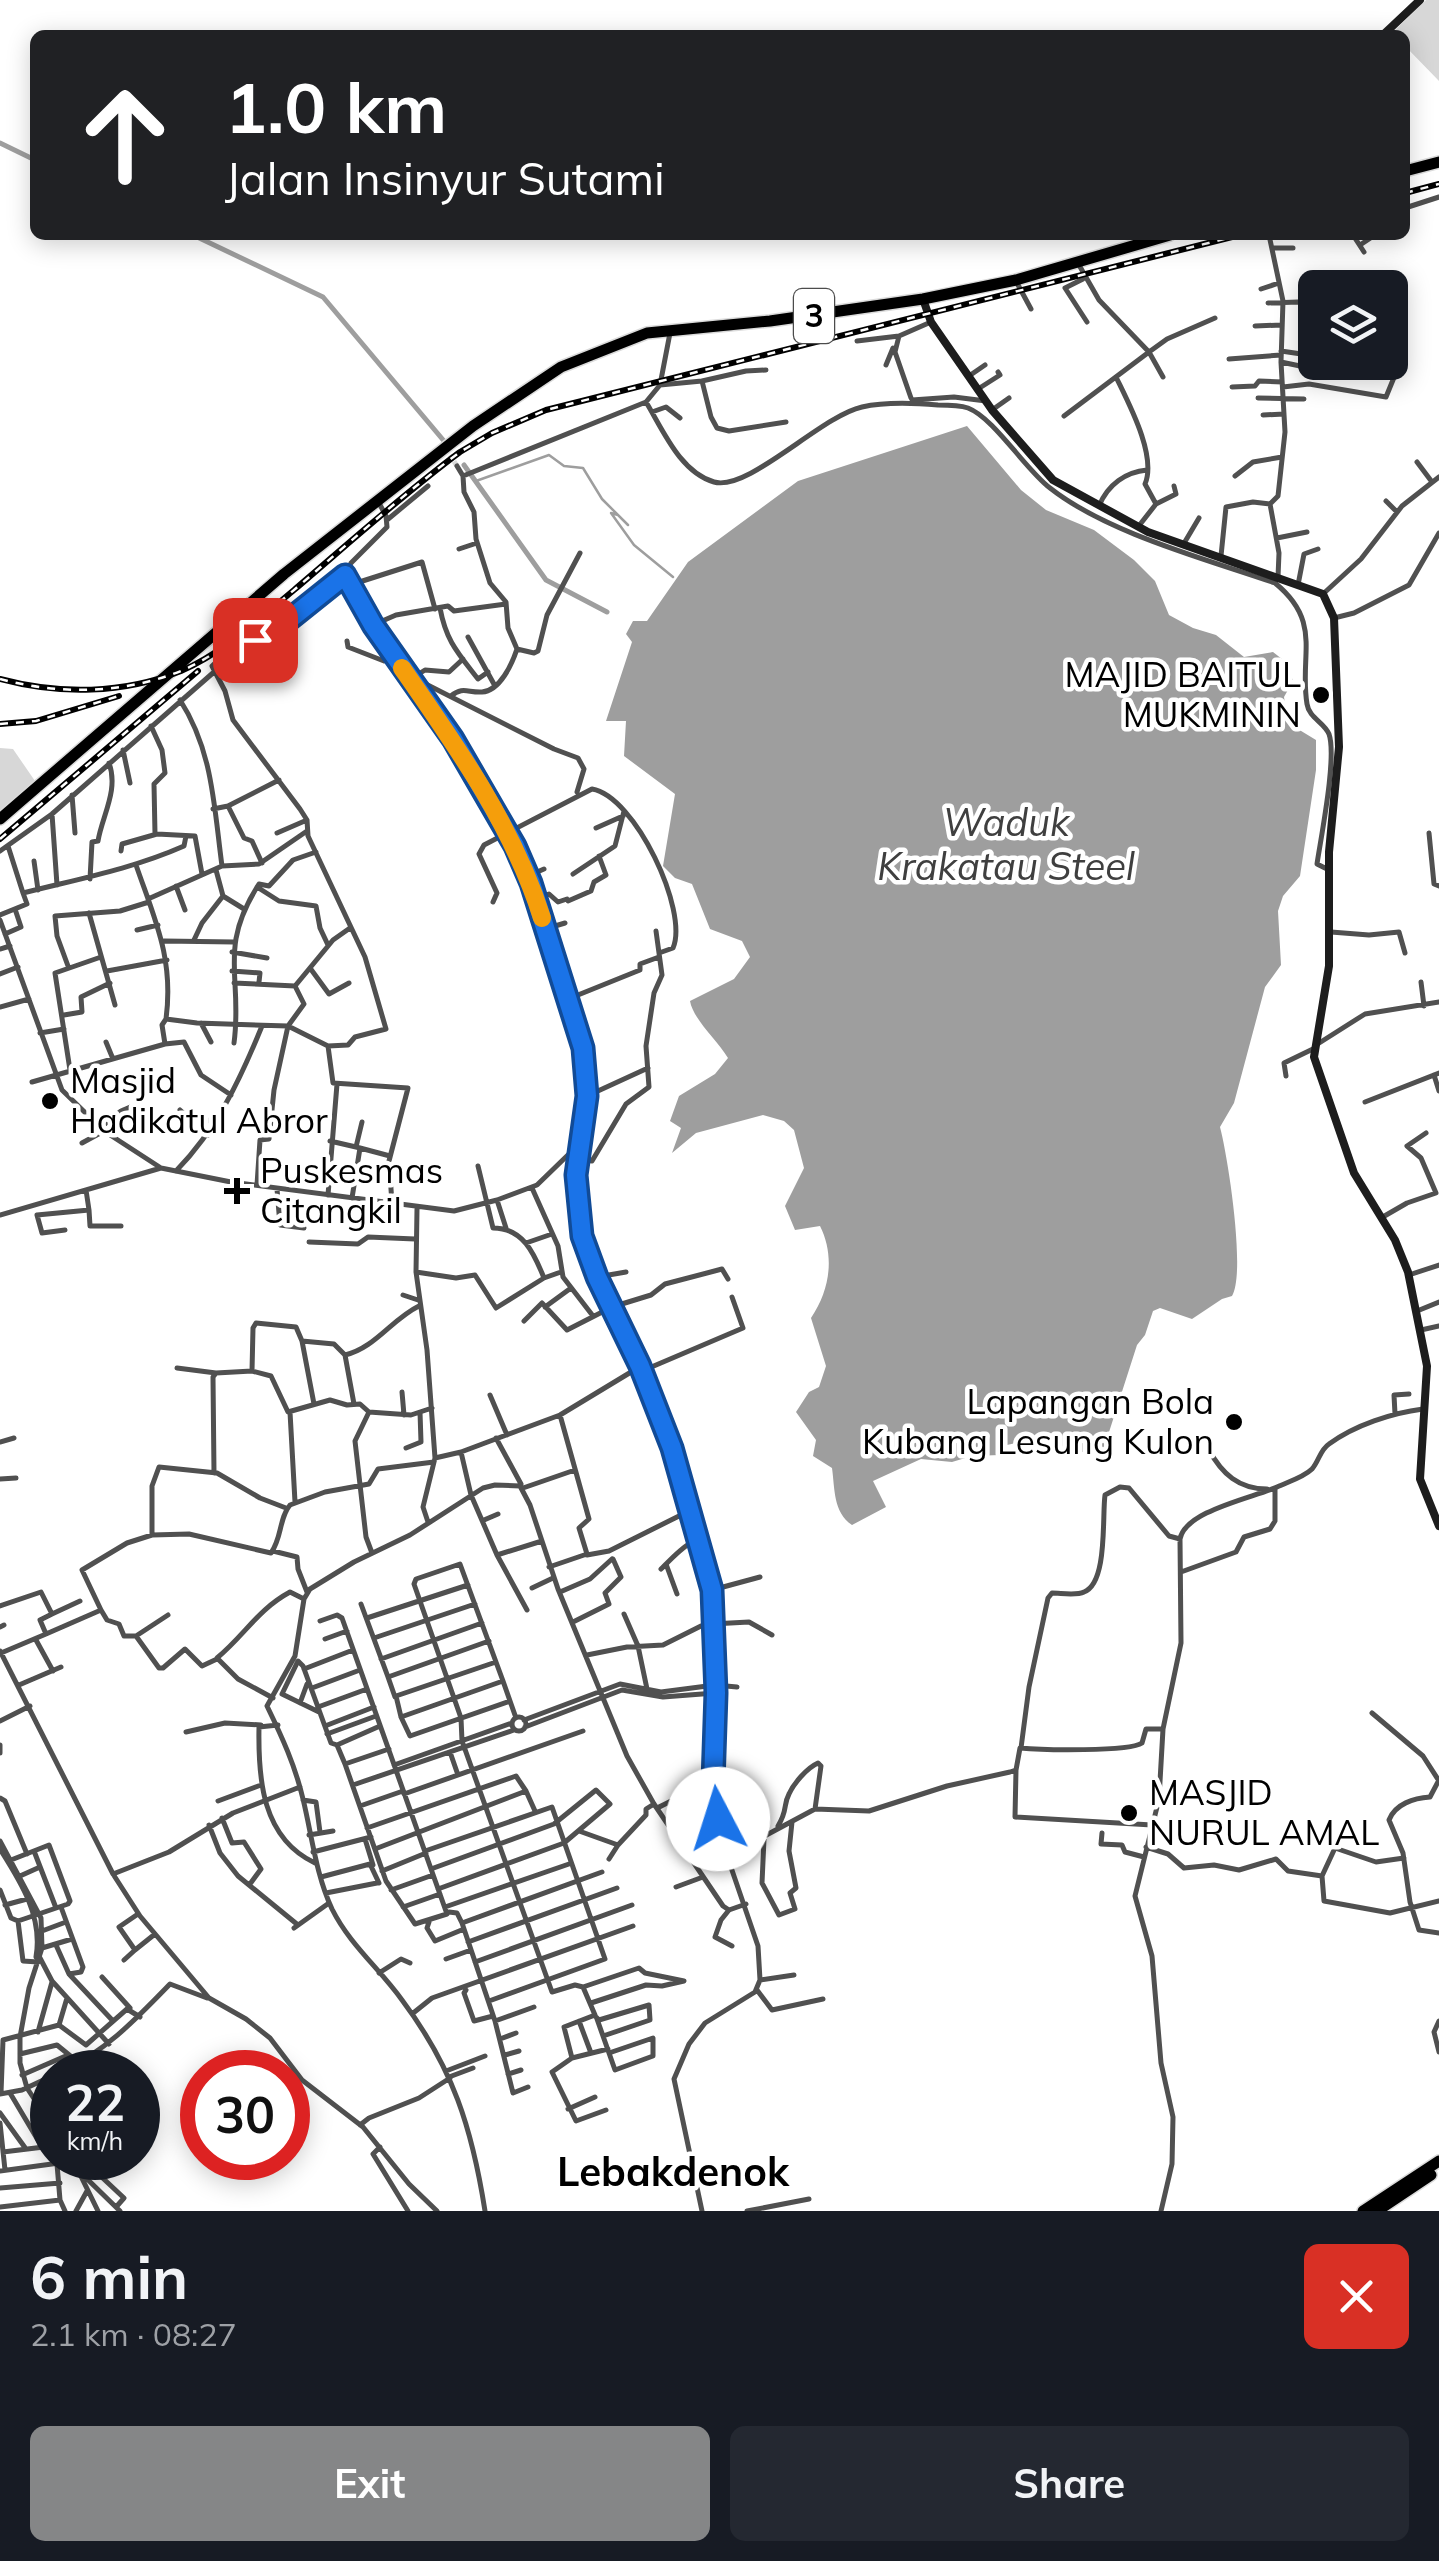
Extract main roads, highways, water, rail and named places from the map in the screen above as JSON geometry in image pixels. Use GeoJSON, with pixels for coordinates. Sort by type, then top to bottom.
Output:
{"type":"FeatureCollection","features":[{"type":"Feature","properties":{"kind":"highway"},"geometry":{"type":"LineString","coordinates":[[1410,170],[1439,162]]}},
{"type":"Feature","properties":{"kind":"highway","name":"3"},"geometry":{"type":"LineString","coordinates":[[0,819],[284,574],[473,426],[560,368],[637,336],[670,328],[770,321],[923,299],[1016,280],[1153,240]]}},
{"type":"Feature","properties":{"kind":"highway"},"geometry":{"type":"LineString","coordinates":[[1363,2211],[1439,2161]]}},
{"type":"Feature","properties":{"kind":"highway"},"geometry":{"type":"LineString","coordinates":[[1377,2211],[1439,2170]]}},
{"type":"Feature","properties":{"kind":"water","name":"Waduk Krakatau Steel"},"geometry":{"type":"Polygon","coordinates":[[[967,426],[1021,490],[1046,510],[1094,530],[1134,560],[1155,581],[1169,615],[1216,635],[1244,657],[1273,652],[1287,663],[1293,681],[1284,697],[1288,723],[1316,740],[1316,770],[1300,876],[1283,896],[1278,911],[1281,965],[1265,987],[1234,1103],[1220,1127],[1236,1240],[1236,1283],[1232,1296],[1192,1319],[1160,1308],[1153,1311],[1137,1345],[1101,1457],[1034,1439],[1007,1445],[1000,1455],[972,1456],[952,1462],[921,1459],[873,1481],[886,1507],[852,1525],[838,1507],[832,1468],[813,1456],[816,1440],[796,1412],[809,1392],[819,1387],[826,1366],[811,1318],[823,1296],[829,1261],[820,1226],[795,1230],[785,1206],[804,1168],[794,1130],[784,1121],[763,1115],[696,1133],[672,1153],[681,1128],[670,1121],[679,1096],[715,1074],[728,1058],[700,1022],[690,1001],[734,979],[750,957],[742,941],[710,929],[692,884],[675,878],[663,866],[675,794],[624,756],[626,721],[606,721],[632,642],[626,634],[633,621],[647,621],[688,562],[798,481],[967,426]]]}},
{"type":"Feature","properties":{"kind":"waterway"},"geometry":{"type":"LineString","coordinates":[[0,143],[30,158]]}},
{"type":"Feature","properties":{"kind":"waterway"},"geometry":{"type":"LineString","coordinates":[[203,240],[323,297],[444,441]]}},
{"type":"Feature","properties":{"kind":"waterway"},"geometry":{"type":"LineString","coordinates":[[476,481],[549,455],[564,466],[583,468],[602,499],[628,525]]}},
{"type":"Feature","properties":{"kind":"waterway"},"geometry":{"type":"LineString","coordinates":[[464,465],[546,580],[607,612]]}},
{"type":"Feature","properties":{"kind":"waterway"},"geometry":{"type":"LineString","coordinates":[[618,515],[611,513],[634,545],[673,577]]}},
{"type":"Feature","properties":{"kind":"tunnel"},"geometry":{"type":"LineString","coordinates":[[450,455],[457,466]]}},
{"type":"Feature","properties":{"kind":"railway"},"geometry":{"type":"LineString","coordinates":[[1410,192],[1439,184]]}},
{"type":"Feature","properties":{"kind":"railway"},"geometry":{"type":"LineString","coordinates":[[0,679],[45,688],[91,690],[159,679],[196,664],[254,624],[460,452],[492,433],[546,410],[1220,240]]}},
{"type":"Feature","properties":{"kind":"railway"},"geometry":{"type":"LineString","coordinates":[[0,839],[198,671]]}},
{"type":"Feature","properties":{"kind":"railway"},"geometry":{"type":"LineString","coordinates":[[0,724],[36,721],[119,696]]}},
{"type":"Feature","properties":{"kind":"place","name":"MAJID BAITUL MUKMININ"},"geometry":{"type":"Point","coordinates":[1321,695]}},
{"type":"Feature","properties":{"kind":"place","name":"Masjid Hadikatul Abror"},"geometry":{"type":"Point","coordinates":[50,1101]}},
{"type":"Feature","properties":{"kind":"place","name":"Puskesmas Citangkil"},"geometry":{"type":"Point","coordinates":[237,1191]}},
{"type":"Feature","properties":{"kind":"place","name":"Lapangan Bola Kubang Lesung Kulon"},"geometry":{"type":"Point","coordinates":[1234,1422]}},
{"type":"Feature","properties":{"kind":"place","name":"MASJID NURUL AMAL"},"geometry":{"type":"Point","coordinates":[1129,1813]}},
{"type":"Feature","properties":{"kind":"district","name":"Lebakdenok"},"geometry":{"type":"Point","coordinates":[673,2172]}}]}
